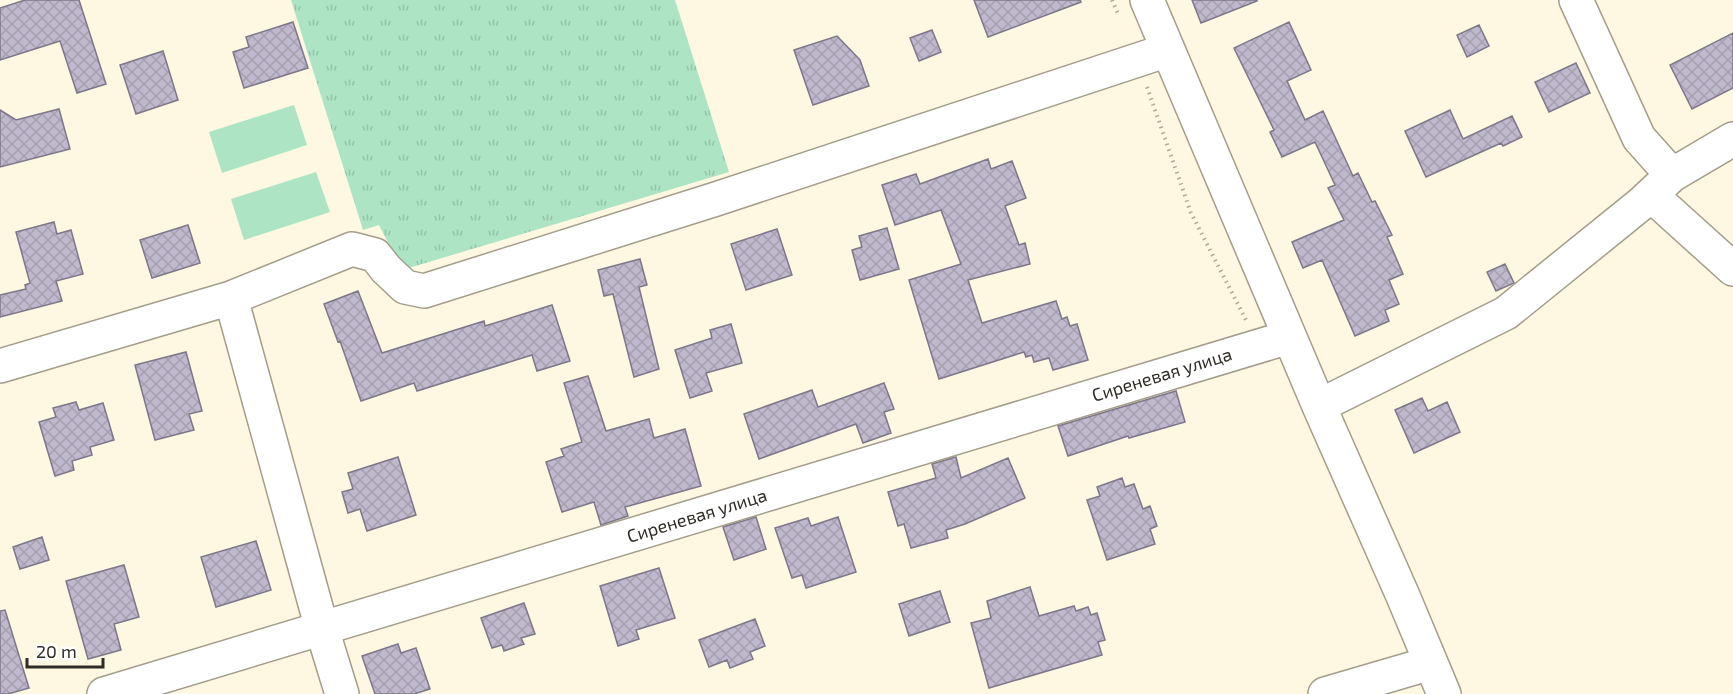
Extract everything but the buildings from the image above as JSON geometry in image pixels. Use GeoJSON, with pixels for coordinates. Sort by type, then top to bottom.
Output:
{"type":"FeatureCollection","features":[{"type":"Feature","properties":{"kind":"street"},"geometry":{"type":"LineString","coordinates":[[1147,0],[1153,55],[1275,341],[1319,406],[1404,596],[1444,694]]}},
{"type":"Feature","properties":{"kind":"street"},"geometry":{"type":"LineString","coordinates":[[1576,0],[1662,185],[1733,268]]}},
{"type":"Feature","properties":{"kind":"street"},"geometry":{"type":"LineString","coordinates":[[0,366],[231,298],[352,249],[375,255],[405,287],[424,291],[716,199],[1153,55]]}},
{"type":"Feature","properties":{"kind":"street"},"geometry":{"type":"LineString","coordinates":[[1319,406],[1506,313],[1662,185],[1733,139]]}},
{"type":"Feature","properties":{"kind":"street"},"geometry":{"type":"LineString","coordinates":[[231,298],[342,694]]}},
{"type":"Feature","properties":{"kind":"street","name":"Сиреневая улица"},"geometry":{"type":"LineString","coordinates":[[104,694],[1275,341]]}},
{"type":"Feature","properties":{"kind":"street"},"geometry":{"type":"LineString","coordinates":[[1325,694],[1431,663]]}},
{"type":"Feature","properties":{"kind":"path"},"geometry":{"type":"LineString","coordinates":[[1112,0],[1121,20]]}},
{"type":"Feature","properties":{"kind":"path"},"geometry":{"type":"LineString","coordinates":[[1153,55],[1191,213],[1275,341]]}},
{"type":"Feature","properties":{"kind":"green space"},"geometry":{"type":"Polygon","coordinates":[[[291,0],[675,0],[729,172],[402,270],[379,225],[363,230],[291,0]]]}},
{"type":"Feature","properties":{"kind":"green space"},"geometry":{"type":"Polygon","coordinates":[[[294,105],[307,145],[222,173],[209,132],[294,105]]]}},
{"type":"Feature","properties":{"kind":"green space"},"geometry":{"type":"Polygon","coordinates":[[[316,172],[330,212],[244,240],[231,199],[316,172]]]}}]}
